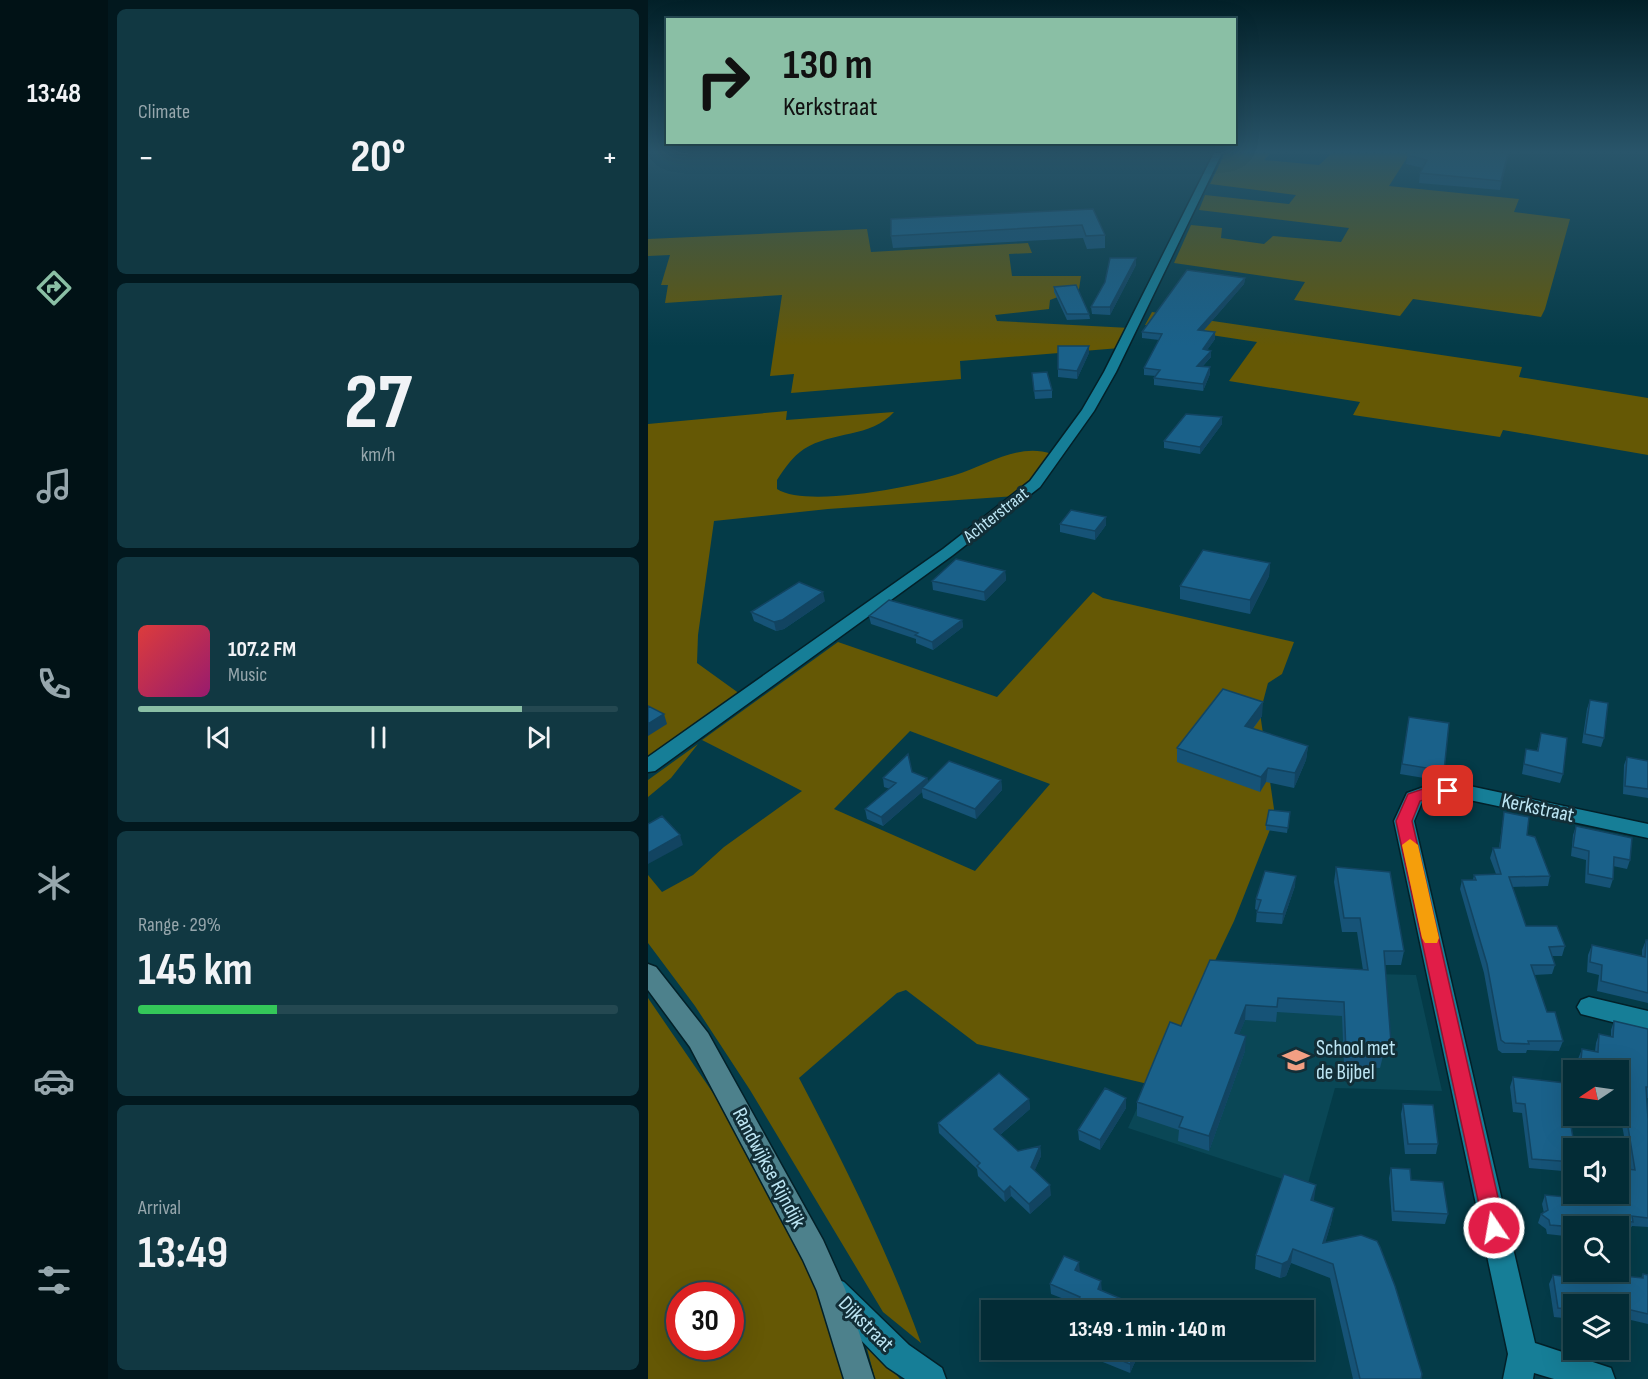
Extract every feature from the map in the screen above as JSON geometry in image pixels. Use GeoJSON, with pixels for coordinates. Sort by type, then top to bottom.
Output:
{"type":"FeatureCollection","features":[{"type":"Feature","properties":{"kind":"street","name":"Achterstraat"},"geometry":{"type":"LineString","coordinates":[[648,766],[948,552],[1035,484],[1088,411],[1110,372],[1186,217]]}},
{"type":"Feature","properties":{"kind":"street","name":"Kerkstraat"},"geometry":{"type":"LineString","coordinates":[[1520,1367],[1404,821],[1414,798],[1435,790],[1460,791],[1648,831]]}},
{"type":"Feature","properties":{"kind":"street","name":"Randwijkse Rijndijk"},"geometry":{"type":"LineString","coordinates":[[648,973],[699,1040],[802,1229],[831,1289],[859,1379]]}},
{"type":"Feature","properties":{"kind":"street"},"geometry":{"type":"LineString","coordinates":[[1589,1007],[1648,1021]]}},
{"type":"Feature","properties":{"kind":"street","name":"Dijkstraat"},"geometry":{"type":"LineString","coordinates":[[831,1289],[898,1356],[930,1379]]}},
{"type":"Feature","properties":{"kind":"street"},"geometry":{"type":"LineString","coordinates":[[1520,1367],[1600,1379]]}},
{"type":"Feature","properties":{"kind":"shaded area"},"geometry":{"type":"Polygon","coordinates":[[[1260,217],[1570,219],[1541,317],[1413,299],[1400,316],[1294,300],[1305,282],[1174,263],[1191,225],[1222,228],[1221,238],[1264,244],[1273,236],[1341,242],[1349,228],[1260,217]]]}},
{"type":"Feature","properties":{"kind":"shaded area"},"geometry":{"type":"Polygon","coordinates":[[[867,229],[871,252],[1028,243],[1032,253],[1009,254],[1012,276],[1081,276],[1079,289],[1050,300],[1049,309],[995,315],[997,321],[1130,328],[1120,348],[960,361],[961,379],[791,393],[794,374],[770,376],[782,295],[665,303],[668,285],[661,285],[670,255],[648,256],[648,239],[867,229]]]}},
{"type":"Feature","properties":{"kind":"shaded area"},"geometry":{"type":"Polygon","coordinates":[[[1152,312],[1522,367],[1519,377],[1648,398],[1648,455],[1503,430],[1500,437],[1353,415],[1360,402],[1229,381],[1257,342],[1145,325],[1152,312]]]}},
{"type":"Feature","properties":{"kind":"shaded area"},"geometry":{"type":"Polygon","coordinates":[[[787,411],[786,420],[894,412],[874,426],[815,443],[800,452],[777,480],[777,489],[792,495],[837,496],[891,489],[955,475],[1015,453],[1039,451],[1052,454],[1016,496],[828,509],[714,521],[698,635],[697,663],[740,694],[648,761],[648,424],[787,411]]]}},
{"type":"Feature","properties":{"kind":"shaded area"},"geometry":{"type":"Polygon","coordinates":[[[1093,592],[1103,598],[1294,642],[1282,674],[1268,683],[1260,713],[1274,809],[1271,827],[1234,921],[1179,1036],[1148,1084],[977,1044],[906,990],[897,993],[799,1078],[880,1241],[921,1343],[883,1312],[750,1090],[695,1006],[648,943],[648,875],[662,892],[693,875],[724,847],[802,791],[702,740],[838,642],[997,697],[1093,592]],[[910,731],[834,809],[975,871],[1050,784],[910,731]]]}},
{"type":"Feature","properties":{"kind":"shaded area"},"geometry":{"type":"Polygon","coordinates":[[[698,744],[671,778],[648,797],[648,780],[698,744]]]}},
{"type":"Feature","properties":{"kind":"shaded area","name":"School met de Bijbel"},"geometry":{"type":"Polygon","coordinates":[[[1210,970],[1416,975],[1442,1091],[1335,1088],[1307,1187],[1128,1128],[1148,1084],[1210,970]]]}},
{"type":"Feature","properties":{"kind":"shaded area"},"geometry":{"type":"Polygon","coordinates":[[[648,998],[724,1109],[813,1269],[852,1379],[648,1379],[648,998]]]}},
{"type":"Feature","properties":{"kind":"shaded area"},"geometry":{"type":"Polygon","coordinates":[[[864,1337],[900,1379],[875,1379],[864,1337]]]}},
{"type":"Feature","properties":{"kind":"building"},"geometry":{"type":"Polygon","coordinates":[[[1097,217],[1105,235],[1086,236],[1082,225],[891,236],[891,219],[1097,217]]]}},
{"type":"Feature","properties":{"kind":"building"},"geometry":{"type":"Polygon","coordinates":[[[1110,258],[1136,258],[1110,307],[1091,307],[1105,282],[1110,258]]]}},
{"type":"Feature","properties":{"kind":"building"},"geometry":{"type":"Polygon","coordinates":[[[1187,270],[1245,278],[1198,330],[1215,332],[1203,349],[1211,351],[1197,366],[1210,367],[1203,384],[1154,378],[1160,370],[1144,368],[1162,334],[1142,332],[1187,270]]]}},
{"type":"Feature","properties":{"kind":"building"},"geometry":{"type":"Polygon","coordinates":[[[1076,285],[1089,314],[1067,314],[1054,287],[1076,285]]]}},
{"type":"Feature","properties":{"kind":"building"},"geometry":{"type":"Polygon","coordinates":[[[1058,346],[1089,346],[1077,371],[1058,369],[1058,346]]]}},
{"type":"Feature","properties":{"kind":"building"},"geometry":{"type":"Polygon","coordinates":[[[1047,372],[1052,390],[1034,391],[1032,373],[1047,372]]]}},
{"type":"Feature","properties":{"kind":"building"},"geometry":{"type":"Polygon","coordinates":[[[1186,414],[1222,417],[1200,447],[1164,441],[1186,414]]]}},
{"type":"Feature","properties":{"kind":"building"},"geometry":{"type":"Polygon","coordinates":[[[1071,510],[1106,517],[1095,531],[1060,524],[1071,510]]]}},
{"type":"Feature","properties":{"kind":"building"},"geometry":{"type":"Polygon","coordinates":[[[1203,550],[1270,563],[1250,600],[1180,586],[1203,550]]]}},
{"type":"Feature","properties":{"kind":"building"},"geometry":{"type":"Polygon","coordinates":[[[956,559],[1005,571],[984,592],[932,581],[956,559]]]}},
{"type":"Feature","properties":{"kind":"building"},"geometry":{"type":"Polygon","coordinates":[[[799,582],[823,592],[782,620],[774,622],[751,612],[799,582]]]}},
{"type":"Feature","properties":{"kind":"building"},"geometry":{"type":"Polygon","coordinates":[[[889,600],[962,620],[932,642],[915,635],[918,633],[869,616],[889,600]]]}},
{"type":"Feature","properties":{"kind":"building"},"geometry":{"type":"Polygon","coordinates":[[[1223,689],[1263,702],[1245,726],[1308,746],[1295,773],[1268,768],[1261,777],[1177,748],[1223,689]]]}},
{"type":"Feature","properties":{"kind":"building"},"geometry":{"type":"Polygon","coordinates":[[[1590,700],[1608,703],[1604,738],[1585,734],[1590,700]]]}},
{"type":"Feature","properties":{"kind":"building"},"geometry":{"type":"Polygon","coordinates":[[[648,706],[664,714],[648,724],[648,706]]]}},
{"type":"Feature","properties":{"kind":"building"},"geometry":{"type":"Polygon","coordinates":[[[1409,717],[1449,723],[1444,771],[1402,764],[1409,717]]]}},
{"type":"Feature","properties":{"kind":"building"},"geometry":{"type":"Polygon","coordinates":[[[1541,733],[1567,738],[1563,774],[1524,764],[1526,749],[1538,751],[1541,733]]]}},
{"type":"Feature","properties":{"kind":"building"},"geometry":{"type":"Polygon","coordinates":[[[908,754],[912,772],[927,778],[881,817],[865,809],[896,783],[883,778],[908,754]]]}},
{"type":"Feature","properties":{"kind":"building"},"geometry":{"type":"Polygon","coordinates":[[[1627,757],[1648,761],[1648,789],[1625,786],[1627,757]]]}},
{"type":"Feature","properties":{"kind":"building"},"geometry":{"type":"Polygon","coordinates":[[[949,761],[1001,780],[975,809],[922,788],[949,761]]]}},
{"type":"Feature","properties":{"kind":"building"},"geometry":{"type":"Polygon","coordinates":[[[1269,810],[1290,812],[1288,828],[1266,825],[1269,810]]]}},
{"type":"Feature","properties":{"kind":"building"},"geometry":{"type":"Polygon","coordinates":[[[1504,812],[1529,817],[1527,835],[1535,837],[1550,876],[1509,877],[1526,926],[1557,926],[1565,946],[1549,947],[1555,965],[1531,965],[1547,1012],[1555,1012],[1563,1041],[1528,1041],[1529,1044],[1505,1043],[1501,1040],[1487,964],[1462,880],[1476,880],[1474,875],[1501,874],[1493,848],[1500,848],[1504,812]]]}},
{"type":"Feature","properties":{"kind":"building"},"geometry":{"type":"Polygon","coordinates":[[[662,816],[680,835],[648,853],[648,824],[662,816]]]}},
{"type":"Feature","properties":{"kind":"building"},"geometry":{"type":"Polygon","coordinates":[[[1576,826],[1632,838],[1630,860],[1614,857],[1613,879],[1588,874],[1589,851],[1573,847],[1576,826]]]}},
{"type":"Feature","properties":{"kind":"building"},"geometry":{"type":"Polygon","coordinates":[[[1336,867],[1390,872],[1404,951],[1384,951],[1391,1042],[1382,1042],[1383,1054],[1346,1052],[1344,1002],[1278,998],[1277,1007],[1246,1005],[1235,1033],[1246,1036],[1209,1136],[1179,1127],[1183,1117],[1137,1102],[1170,1022],[1181,1026],[1210,960],[1368,970],[1360,918],[1344,918],[1336,867]]]}},
{"type":"Feature","properties":{"kind":"building"},"geometry":{"type":"Polygon","coordinates":[[[1265,871],[1296,876],[1283,914],[1257,912],[1261,900],[1256,899],[1265,871]]]}},
{"type":"Feature","properties":{"kind":"building"},"geometry":{"type":"Polygon","coordinates":[[[1646,940],[1648,940],[1648,993],[1601,981],[1602,965],[1590,962],[1592,945],[1645,957],[1646,940]]]}},
{"type":"Feature","properties":{"kind":"building"},"geometry":{"type":"Polygon","coordinates":[[[1614,1021],[1648,1029],[1648,1087],[1646,1087],[1648,1218],[1632,1216],[1633,1222],[1629,1222],[1629,1216],[1563,1216],[1563,1226],[1550,1225],[1549,1220],[1541,1214],[1548,1210],[1545,1195],[1563,1197],[1563,1204],[1629,1204],[1629,1169],[1635,1170],[1628,1126],[1629,1060],[1581,1060],[1582,1049],[1598,1052],[1599,1034],[1613,1037],[1614,1021]]]}},
{"type":"Feature","properties":{"kind":"building"},"geometry":{"type":"Polygon","coordinates":[[[999,1073],[1029,1099],[994,1129],[1018,1151],[1040,1146],[1031,1167],[1050,1185],[1029,1204],[1010,1186],[1004,1192],[977,1166],[980,1163],[938,1123],[999,1073]]]}},
{"type":"Feature","properties":{"kind":"building"},"geometry":{"type":"Polygon","coordinates":[[[1513,1077],[1563,1083],[1563,1126],[1571,1126],[1573,1138],[1563,1138],[1563,1161],[1532,1159],[1525,1104],[1516,1103],[1513,1077]]]}},
{"type":"Feature","properties":{"kind":"building"},"geometry":{"type":"Polygon","coordinates":[[[1105,1088],[1126,1098],[1100,1140],[1078,1130],[1105,1088]]]}},
{"type":"Feature","properties":{"kind":"building"},"geometry":{"type":"Polygon","coordinates":[[[1403,1104],[1433,1105],[1438,1144],[1408,1144],[1403,1104]]]}},
{"type":"Feature","properties":{"kind":"building"},"geometry":{"type":"Polygon","coordinates":[[[1391,1168],[1410,1169],[1411,1180],[1443,1182],[1448,1214],[1394,1211],[1391,1168]]]}},
{"type":"Feature","properties":{"kind":"building"},"geometry":{"type":"Polygon","coordinates":[[[1284,1174],[1316,1185],[1311,1200],[1334,1208],[1323,1243],[1361,1235],[1377,1241],[1395,1286],[1422,1374],[1421,1379],[1360,1379],[1333,1264],[1293,1249],[1288,1261],[1282,1264],[1256,1255],[1284,1174]]]}},
{"type":"Feature","properties":{"kind":"building"},"geometry":{"type":"Polygon","coordinates":[[[1064,1256],[1079,1262],[1075,1270],[1101,1281],[1098,1289],[1124,1300],[1079,1300],[1080,1297],[1050,1284],[1064,1256]]]}},
{"type":"Feature","properties":{"kind":"building"},"geometry":{"type":"Polygon","coordinates":[[[1643,1274],[1648,1275],[1648,1314],[1629,1310],[1629,1294],[1563,1294],[1563,1309],[1558,1308],[1553,1275],[1563,1276],[1563,1282],[1629,1282],[1629,1277],[1643,1278],[1643,1274]]]}},
{"type":"Feature","properties":{"kind":"building"},"geometry":{"type":"Polygon","coordinates":[[[1120,1360],[1132,1360],[1130,1364],[1120,1360]]]}},
{"type":"Feature","properties":{"kind":"slow traffic"},"geometry":{"type":"LineString","coordinates":[[1410,845],[1431,938]]}},
{"type":"Feature","properties":{"kind":"place","name":"School met de Bijbel"},"geometry":{"type":"Point","coordinates":[1296,1060]}},
{"type":"Feature","properties":{"kind":"route"},"geometry":{"type":"LineString","coordinates":[[1448,791],[1435,790],[1414,798],[1404,821],[1464,1082],[1494,1228]]}}]}
